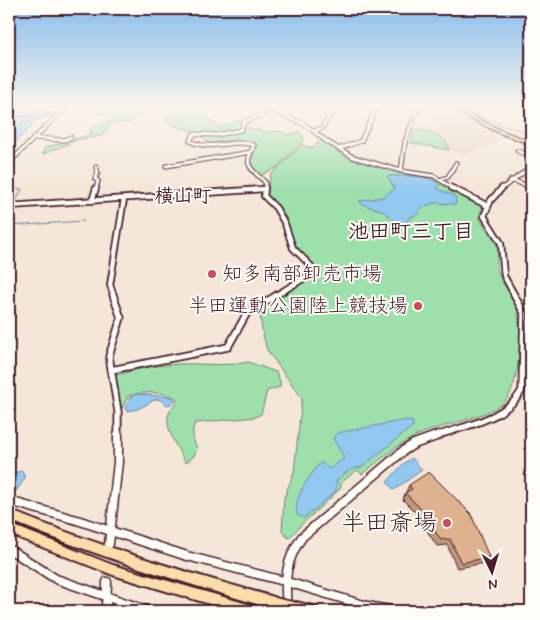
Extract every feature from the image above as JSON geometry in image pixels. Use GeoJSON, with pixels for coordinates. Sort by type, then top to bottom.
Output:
{"type":"FeatureCollection","features":[{"type":"Feature","properties":{"kind":"highway"},"geometry":{"type":"LineString","coordinates":[[9,515],[79,544],[126,560],[274,602],[292,610],[313,611]]}},
{"type":"Feature","properties":{"kind":"highway"},"geometry":{"type":"LineString","coordinates":[[9,528],[113,570],[251,611]]}},
{"type":"Feature","properties":{"kind":"main road"},"geometry":{"type":"LineString","coordinates":[[513,136],[530,143]]}},
{"type":"Feature","properties":{"kind":"street"},"geometry":{"type":"LineString","coordinates":[[9,163],[35,136]]}},
{"type":"Feature","properties":{"kind":"street"},"geometry":{"type":"LineString","coordinates":[[111,370],[228,347],[233,341],[241,320],[247,313],[311,274],[312,268],[293,248],[285,224],[276,208],[264,196],[264,181],[248,166],[247,159],[254,146],[248,142],[195,144],[190,139],[192,136]]}},
{"type":"Feature","properties":{"kind":"street"},"geometry":{"type":"LineString","coordinates":[[321,136],[338,149],[360,159],[442,179],[454,190],[488,206]]}},
{"type":"Feature","properties":{"kind":"street"},"geometry":{"type":"LineString","coordinates":[[338,149],[361,141],[363,136]]}},
{"type":"Feature","properties":{"kind":"street"},"geometry":{"type":"LineString","coordinates":[[403,171],[407,136]]}},
{"type":"Feature","properties":{"kind":"street"},"geometry":{"type":"LineString","coordinates":[[33,138],[64,140],[71,138]]}},
{"type":"Feature","properties":{"kind":"street"},"geometry":{"type":"LineString","coordinates":[[517,151],[531,156]]}},
{"type":"Feature","properties":{"kind":"street"},"geometry":{"type":"LineString","coordinates":[[166,166],[251,152]]}},
{"type":"Feature","properties":{"kind":"street"},"geometry":{"type":"LineString","coordinates":[[442,179],[448,178],[456,163]]}},
{"type":"Feature","properties":{"kind":"street"},"geometry":{"type":"LineString","coordinates":[[292,610],[284,581],[284,571],[287,560],[302,538],[398,454],[414,444],[498,414],[517,400],[522,390],[524,374],[524,313],[504,276],[501,242],[486,221],[484,213],[511,180],[531,167]]}},
{"type":"Feature","properties":{"kind":"street"},"geometry":{"type":"LineString","coordinates":[[92,201],[98,180],[95,179],[98,174],[96,168]]}},
{"type":"Feature","properties":{"kind":"street"},"geometry":{"type":"LineString","coordinates":[[511,180],[531,187]]}},
{"type":"Feature","properties":{"kind":"street"},"geometry":{"type":"LineString","coordinates":[[9,206],[264,190]]}},
{"type":"Feature","properties":{"kind":"street"},"geometry":{"type":"LineString","coordinates":[[109,544],[118,462],[118,412],[111,370],[110,348],[121,318],[112,295],[110,280],[116,260],[124,199]]}},
{"type":"Feature","properties":{"kind":"street"},"geometry":{"type":"LineString","coordinates":[[9,501],[186,556],[284,581],[367,606],[396,611]]}},
{"type":"Feature","properties":{"kind":"street"},"geometry":{"type":"LineString","coordinates":[[9,549],[56,579],[149,611]]}},
{"type":"Feature","properties":{"kind":"street"},"geometry":{"type":"LineString","coordinates":[[106,611],[107,582]]}},
{"type":"Feature","properties":{"kind":"shaded area"},"geometry":{"type":"Polygon","coordinates":[[[411,136],[495,136],[497,143],[467,154],[409,143],[411,136]]]}},
{"type":"Feature","properties":{"kind":"green space"},"geometry":{"type":"Polygon","coordinates":[[[86,136],[102,136],[80,139],[43,154],[44,148],[86,136]]]}},
{"type":"Feature","properties":{"kind":"green space"},"geometry":{"type":"Polygon","coordinates":[[[201,136],[304,137],[303,142],[277,167],[260,176],[252,166],[256,147],[251,143],[233,140],[208,143],[201,136]]]}},
{"type":"Feature","properties":{"kind":"green space"},"geometry":{"type":"Polygon","coordinates":[[[413,136],[438,136],[445,141],[449,150],[411,143],[413,136]]]}},
{"type":"Feature","properties":{"kind":"green space"},"geometry":{"type":"Polygon","coordinates":[[[322,140],[349,155],[401,173],[432,177],[455,192],[483,206],[479,217],[496,242],[498,272],[516,305],[520,341],[519,356],[514,384],[503,403],[485,413],[418,435],[396,448],[362,474],[357,470],[342,482],[340,489],[289,538],[282,532],[284,498],[294,472],[302,398],[267,350],[259,306],[313,276],[316,268],[297,250],[278,207],[267,198],[265,190],[267,190],[271,174],[302,145],[313,148],[322,140]]]}},
{"type":"Feature","properties":{"kind":"green space"},"geometry":{"type":"Polygon","coordinates":[[[248,362],[276,372],[280,381],[280,387],[267,391],[261,414],[255,417],[195,423],[193,436],[197,448],[194,456],[186,463],[174,441],[168,423],[169,414],[177,399],[160,393],[134,394],[128,396],[122,409],[114,376],[162,365],[248,362]]]}},
{"type":"Feature","properties":{"kind":"water"},"geometry":{"type":"Polygon","coordinates":[[[9,136],[22,136],[9,148],[9,136]]]}},
{"type":"Feature","properties":{"kind":"water"},"geometry":{"type":"Polygon","coordinates":[[[388,176],[416,176],[435,181],[440,185],[437,187],[438,189],[455,196],[456,204],[434,203],[421,208],[419,213],[408,219],[406,226],[402,225],[386,213],[366,206],[359,201],[383,197],[395,188],[388,176]]]}},
{"type":"Feature","properties":{"kind":"water"},"geometry":{"type":"Polygon","coordinates":[[[139,394],[172,397],[175,400],[171,404],[165,405],[161,400],[156,399],[138,409],[127,411],[125,409],[130,397],[139,394]]]}},
{"type":"Feature","properties":{"kind":"water"},"geometry":{"type":"Polygon","coordinates":[[[406,420],[413,422],[413,426],[362,467],[349,470],[337,480],[336,491],[308,515],[304,518],[297,515],[296,508],[300,494],[321,462],[329,469],[344,458],[333,438],[337,433],[406,420]]]}},
{"type":"Feature","properties":{"kind":"water"},"geometry":{"type":"Polygon","coordinates":[[[412,458],[422,470],[394,490],[387,482],[404,463],[412,458]]]}},
{"type":"Feature","properties":{"kind":"water"},"geometry":{"type":"Polygon","coordinates":[[[9,466],[11,473],[22,471],[25,478],[17,490],[9,491],[9,466]]]}},
{"type":"Feature","properties":{"kind":"building","name":"半田斎場"},"geometry":{"type":"Polygon","coordinates":[[[429,472],[471,514],[489,557],[461,563],[450,539],[441,540],[429,522],[431,519],[405,493],[412,489],[409,485],[429,472]]]}},
{"type":"Feature","properties":{"kind":"waterway"},"geometry":{"type":"LineString","coordinates":[[9,189],[22,189],[15,203]]}},
{"type":"Feature","properties":{"kind":"waterway"},"geometry":{"type":"LineString","coordinates":[[9,217],[14,207]]}},
{"type":"Feature","properties":{"kind":"waterway"},"geometry":{"type":"LineString","coordinates":[[9,226],[84,221]]}},
{"type":"Feature","properties":{"kind":"tunnel"},"geometry":{"type":"LineString","coordinates":[[107,582],[109,552]]}},
{"type":"Feature","properties":{"kind":"place","name":"知多南部卸売市場"},"geometry":{"type":"Point","coordinates":[212,274]}},
{"type":"Feature","properties":{"kind":"place","name":"半田運動公園陸上競技場"},"geometry":{"type":"Point","coordinates":[418,306]}},
{"type":"Feature","properties":{"kind":"place","name":"半田斎場"},"geometry":{"type":"Point","coordinates":[447,523]}},
{"type":"Feature","properties":{"kind":"district","name":"横山町"},"geometry":{"type":"Point","coordinates":[183,196]}},
{"type":"Feature","properties":{"kind":"district","name":"池田町三丁目"},"geometry":{"type":"Point","coordinates":[411,232]}}]}
